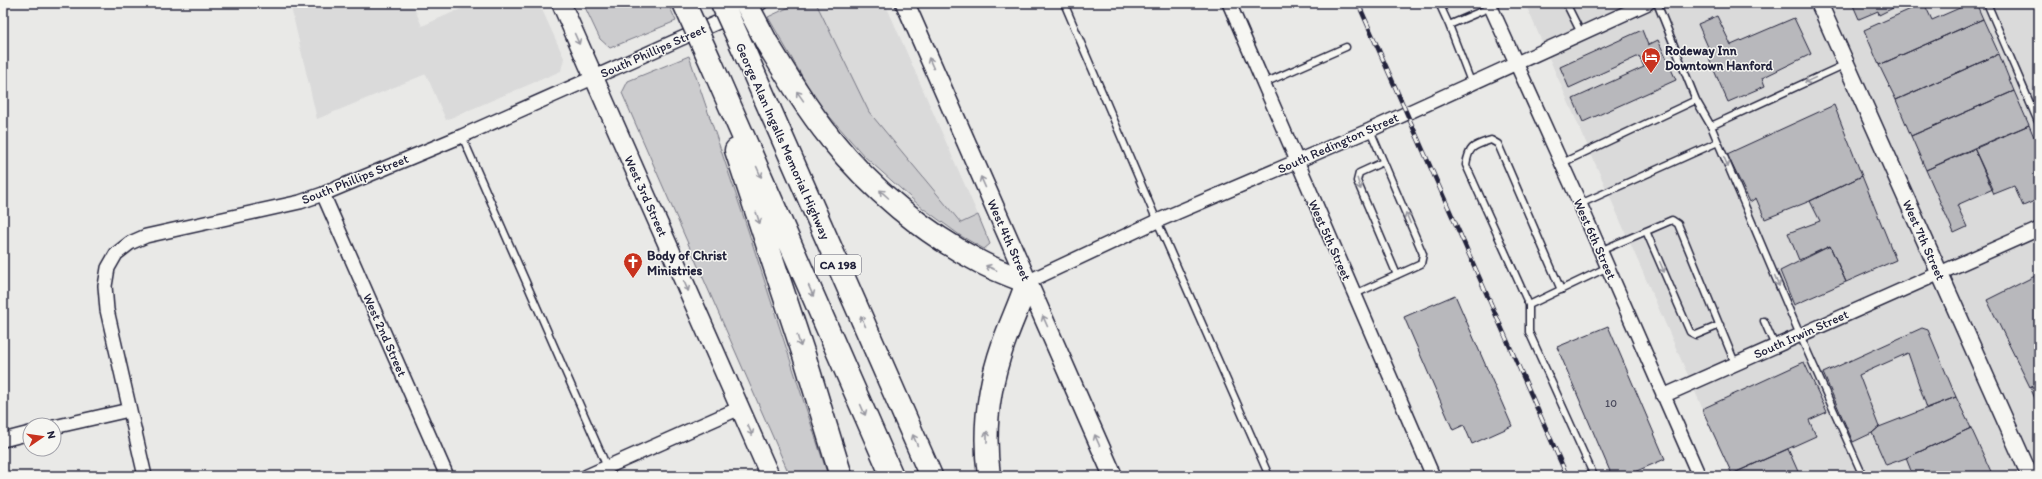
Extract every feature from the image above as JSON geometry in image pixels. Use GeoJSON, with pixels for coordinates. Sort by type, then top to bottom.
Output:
{"type":"FeatureCollection","features":[{"type":"Feature","properties":{"kind":"highway","name":"CA 198"},"geometry":{"type":"LineString","coordinates":[[684,3],[714,68],[892,476]]}},
{"type":"Feature","properties":{"kind":"highway","name":"George Alan Ingalls Memorial Highway"},"geometry":{"type":"LineString","coordinates":[[722,3],[931,476]]}},
{"type":"Feature","properties":{"kind":"highway"},"geometry":{"type":"LineString","coordinates":[[746,3],[767,43],[797,92],[830,138],[878,189],[933,233],[960,252],[981,263],[1027,282],[1020,306],[1003,344],[990,394],[986,438],[990,476]]}},
{"type":"Feature","properties":{"kind":"highway"},"geometry":{"type":"LineString","coordinates":[[714,68],[737,154],[804,355],[841,476]]}},
{"type":"Feature","properties":{"kind":"main road","name":"West 3rd Street"},"geometry":{"type":"LineString","coordinates":[[561,3],[770,476]]}},
{"type":"Feature","properties":{"kind":"main road","name":"West 4th Street"},"geometry":{"type":"LineString","coordinates":[[905,3],[1113,476]]}},
{"type":"Feature","properties":{"kind":"street","name":"South Phillips Street"},"geometry":{"type":"LineString","coordinates":[[145,476],[107,310],[105,286],[108,268],[116,254],[130,244],[146,236],[300,202],[323,194],[462,136],[761,3]]}},
{"type":"Feature","properties":{"kind":"street","name":"West 5th Street"},"geometry":{"type":"LineString","coordinates":[[1228,3],[1433,476]]}},
{"type":"Feature","properties":{"kind":"street","name":"South Redington Street"},"geometry":{"type":"LineString","coordinates":[[1027,282],[1156,221],[1370,130],[1471,82],[1648,3]]}},
{"type":"Feature","properties":{"kind":"street","name":"West 7th Street"},"geometry":{"type":"LineString","coordinates":[[1819,3],[2030,476]]}},
{"type":"Feature","properties":{"kind":"street","name":"West 6th Street"},"geometry":{"type":"LineString","coordinates":[[1490,5],[1608,267],[1698,476]]}},
{"type":"Feature","properties":{"kind":"street","name":"West 2nd Street"},"geometry":{"type":"LineString","coordinates":[[323,194],[447,476]]}},
{"type":"Feature","properties":{"kind":"street","name":"South Irwin Street"},"geometry":{"type":"LineString","coordinates":[[1664,396],[1735,363],[2039,229]]}},
{"type":"Feature","properties":{"kind":"street"},"geometry":{"type":"LineString","coordinates":[[587,476],[609,472],[740,408]]}},
{"type":"Feature","properties":{"kind":"street"},"geometry":{"type":"LineString","coordinates":[[62,426],[129,410]]}},
{"type":"Feature","properties":{"kind":"street"},"geometry":{"type":"LineString","coordinates":[[3,440],[22,435]]}},
{"type":"Feature","properties":{"kind":"lane"},"geometry":{"type":"LineString","coordinates":[[1064,3],[1156,221],[1269,476]]}},
{"type":"Feature","properties":{"kind":"lane"},"geometry":{"type":"LineString","coordinates":[[1439,3],[1471,82]]}},
{"type":"Feature","properties":{"kind":"lane"},"geometry":{"type":"LineString","coordinates":[[1566,3],[1581,33]]}},
{"type":"Feature","properties":{"kind":"lane"},"geometry":{"type":"LineString","coordinates":[[1657,3],[1696,100],[1711,126],[1800,335],[1863,476]]}},
{"type":"Feature","properties":{"kind":"lane"},"geometry":{"type":"LineString","coordinates":[[1987,3],[2039,124]]}},
{"type":"Feature","properties":{"kind":"lane"},"geometry":{"type":"LineString","coordinates":[[1449,25],[1490,5]]}},
{"type":"Feature","properties":{"kind":"lane"},"geometry":{"type":"LineString","coordinates":[[1262,84],[1346,47]]}},
{"type":"Feature","properties":{"kind":"lane"},"geometry":{"type":"LineString","coordinates":[[1711,126],[1846,64]]}},
{"type":"Feature","properties":{"kind":"lane"},"geometry":{"type":"LineString","coordinates":[[1562,163],[1696,100]]}},
{"type":"Feature","properties":{"kind":"lane"},"geometry":{"type":"LineString","coordinates":[[1354,294],[1421,264],[1423,254],[1370,130]]}},
{"type":"Feature","properties":{"kind":"lane"},"geometry":{"type":"LineString","coordinates":[[462,136],[609,472]]}},
{"type":"Feature","properties":{"kind":"lane"},"geometry":{"type":"LineString","coordinates":[[1561,290],[1498,144],[1491,140],[1476,145],[1468,152],[1466,165],[1528,305],[1529,332],[1594,476]]}},
{"type":"Feature","properties":{"kind":"lane"},"geometry":{"type":"LineString","coordinates":[[1580,204],[1718,142]]}},
{"type":"Feature","properties":{"kind":"lane"},"geometry":{"type":"LineString","coordinates":[[1383,162],[1358,173],[1357,181],[1397,275]]}},
{"type":"Feature","properties":{"kind":"lane"},"geometry":{"type":"LineString","coordinates":[[1600,251],[1672,220],[1678,224],[1735,363]]}},
{"type":"Feature","properties":{"kind":"lane"},"geometry":{"type":"LineString","coordinates":[[1646,231],[1690,332],[1696,335],[1720,325]]}},
{"type":"Feature","properties":{"kind":"lane"},"geometry":{"type":"LineString","coordinates":[[1528,305],[1608,267]]}},
{"type":"Feature","properties":{"kind":"lane"},"geometry":{"type":"LineString","coordinates":[[1764,321],[1775,346]]}},
{"type":"Feature","properties":{"kind":"shaded area"},"geometry":{"type":"Polygon","coordinates":[[[290,3],[412,3],[422,26],[474,3],[539,3],[564,58],[561,71],[446,120],[426,74],[317,119],[290,3]]]}},
{"type":"Feature","properties":{"kind":"shaded area"},"geometry":{"type":"Polygon","coordinates":[[[583,3],[668,3],[676,21],[610,48],[600,39],[583,3]]]}},
{"type":"Feature","properties":{"kind":"shaded area"},"geometry":{"type":"Polygon","coordinates":[[[798,3],[816,3],[869,112],[961,223],[978,215],[990,244],[984,249],[961,236],[920,206],[864,156],[817,102],[768,17],[798,3]]]}},
{"type":"Feature","properties":{"kind":"shaded area"},"geometry":{"type":"Polygon","coordinates":[[[816,3],[885,3],[978,215],[961,223],[868,112],[816,3]]]}},
{"type":"Feature","properties":{"kind":"shaded area"},"geometry":{"type":"Polygon","coordinates":[[[1525,3],[2039,3],[2039,476],[1732,476],[1525,3]]]}},
{"type":"Feature","properties":{"kind":"shaded area"},"geometry":{"type":"Polygon","coordinates":[[[689,56],[746,224],[828,476],[790,476],[622,93],[628,81],[689,56]]]}},
{"type":"Feature","properties":{"kind":"building"},"geometry":{"type":"Polygon","coordinates":[[[1852,3],[1903,3],[1879,15],[1878,11],[1859,19],[1852,3]]]}},
{"type":"Feature","properties":{"kind":"building"},"geometry":{"type":"Polygon","coordinates":[[[1924,3],[1932,20],[1971,3],[1976,3],[1983,19],[1879,65],[1864,30],[1924,3]]]}},
{"type":"Feature","properties":{"kind":"building"},"geometry":{"type":"Polygon","coordinates":[[[1717,16],[1731,45],[1794,18],[1811,54],[1762,78],[1765,86],[1728,102],[1709,59],[1712,56],[1698,24],[1717,16]]]}},
{"type":"Feature","properties":{"kind":"building"},"geometry":{"type":"Polygon","coordinates":[[[1983,19],[1999,54],[1896,100],[1879,65],[1983,19]]]}},
{"type":"Feature","properties":{"kind":"building","name":"Rodeway Inn Downtown Hanford"},"geometry":{"type":"Polygon","coordinates":[[[1642,30],[1648,45],[1658,40],[1676,80],[1583,122],[1573,99],[1644,67],[1639,56],[1569,88],[1560,67],[1642,30]]]}},
{"type":"Feature","properties":{"kind":"building"},"geometry":{"type":"Polygon","coordinates":[[[1999,54],[2014,91],[1911,136],[1896,100],[1999,54]]]}},
{"type":"Feature","properties":{"kind":"building"},"geometry":{"type":"Polygon","coordinates":[[[2014,91],[2029,125],[1926,170],[1911,136],[2014,91]]]}},
{"type":"Feature","properties":{"kind":"building"},"geometry":{"type":"Polygon","coordinates":[[[1834,105],[1862,176],[1810,201],[1765,219],[1756,198],[1750,202],[1727,154],[1834,105]]]}},
{"type":"Feature","properties":{"kind":"building"},"geometry":{"type":"Polygon","coordinates":[[[2029,125],[2039,149],[2039,199],[2023,206],[2014,186],[1994,194],[1974,148],[2029,125]]]}},
{"type":"Feature","properties":{"kind":"building"},"geometry":{"type":"Polygon","coordinates":[[[1974,148],[1993,189],[1957,205],[1967,227],[1954,233],[1926,170],[1974,148]]]}},
{"type":"Feature","properties":{"kind":"building"},"geometry":{"type":"Polygon","coordinates":[[[1862,176],[1896,260],[1846,282],[1830,246],[1799,260],[1788,233],[1820,221],[1810,201],[1862,176]]]}},
{"type":"Feature","properties":{"kind":"building"},"geometry":{"type":"Polygon","coordinates":[[[1830,246],[1846,282],[1794,305],[1780,271],[1830,246]]]}},
{"type":"Feature","properties":{"kind":"building"},"geometry":{"type":"Polygon","coordinates":[[[2039,274],[2039,382],[2030,387],[1987,300],[2039,274]]]}},
{"type":"Feature","properties":{"kind":"building"},"geometry":{"type":"Polygon","coordinates":[[[1455,295],[1512,426],[1472,444],[1464,425],[1453,430],[1404,317],[1455,295]]]}},
{"type":"Feature","properties":{"kind":"building"},"geometry":{"type":"Polygon","coordinates":[[[1608,326],[1665,459],[1625,476],[1612,476],[1557,347],[1608,326]]]}},
{"type":"Feature","properties":{"kind":"building"},"geometry":{"type":"Polygon","coordinates":[[[1922,328],[1928,330],[1956,397],[1927,408],[1908,353],[1859,375],[1879,427],[1872,433],[1853,442],[1823,373],[1922,328]]]}},
{"type":"Feature","properties":{"kind":"building"},"geometry":{"type":"Polygon","coordinates":[[[1804,362],[1827,412],[1809,420],[1816,436],[1732,474],[1702,409],[1804,362]]]}},
{"type":"Feature","properties":{"kind":"building"},"geometry":{"type":"Polygon","coordinates":[[[2039,382],[2039,408],[2030,387],[2039,382]]]}},
{"type":"Feature","properties":{"kind":"building"},"geometry":{"type":"Polygon","coordinates":[[[1956,397],[1971,428],[1906,458],[1886,465],[1872,433],[1879,427],[1956,397]]]}},
{"type":"Feature","properties":{"kind":"building"},"geometry":{"type":"Polygon","coordinates":[[[1971,428],[1993,476],[1913,476],[1906,458],[1971,428]]]}},
{"type":"Feature","properties":{"kind":"building"},"geometry":{"type":"Polygon","coordinates":[[[1788,449],[1800,476],[1733,476],[1732,474],[1788,449]]]}},
{"type":"Feature","properties":{"kind":"railway"},"geometry":{"type":"LineString","coordinates":[[1358,3],[1567,476]]}},
{"type":"Feature","properties":{"kind":"place","name":"Rodeway Inn Downtown Hanford"},"geometry":{"type":"Point","coordinates":[1651,74]}},
{"type":"Feature","properties":{"kind":"place","name":"Body of Christ Ministries"},"geometry":{"type":"Point","coordinates":[633,279]}}]}
